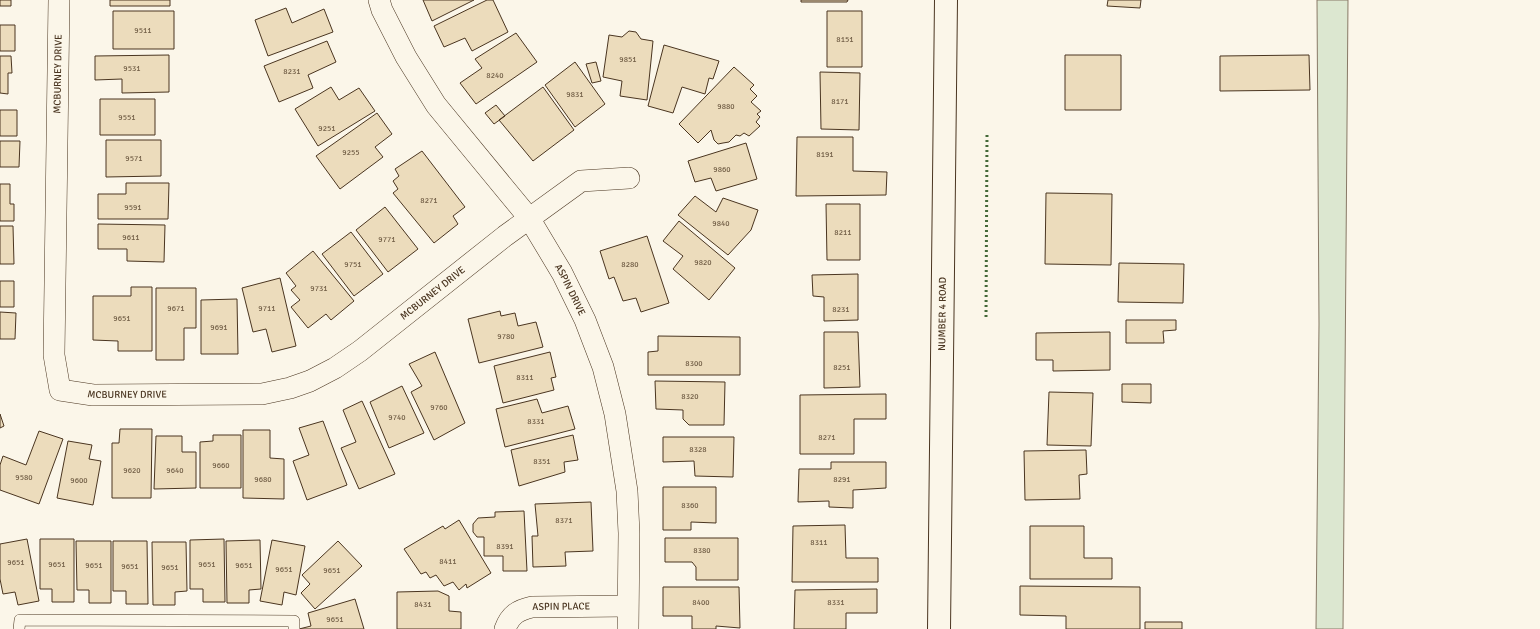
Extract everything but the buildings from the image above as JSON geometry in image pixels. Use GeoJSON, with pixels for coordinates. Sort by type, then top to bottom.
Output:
{"type":"FeatureCollection","features":[{"type":"Feature","properties":{"kind":"main road","name":"NUMBER 4 ROAD"},"geometry":{"type":"LineString","coordinates":[[939,629],[946,0]]}},
{"type":"Feature","properties":{"kind":"street","name":"MCBURNEY DRIVE"},"geometry":{"type":"LineString","coordinates":[[59,0],[54,355],[60,390],[93,395],[262,394],[290,388],[335,368],[360,351],[504,236],[529,218]]}},
{"type":"Feature","properties":{"kind":"street","name":"ASPIN DRIVE"},"geometry":{"type":"LineString","coordinates":[[379,0],[382,10],[406,57],[436,105],[529,218],[562,273],[585,320],[603,367],[615,414],[627,491],[629,534],[627,606],[628,629]]}},
{"type":"Feature","properties":{"kind":"street"},"geometry":{"type":"LineString","coordinates":[[529,218],[581,181],[629,178]]}},
{"type":"Feature","properties":{"kind":"street","name":"ASPIN PLACE"},"geometry":{"type":"LineString","coordinates":[[505,629],[511,616],[520,610],[532,607],[627,606]]}},
{"type":"Feature","properties":{"kind":"lane"},"geometry":{"type":"LineString","coordinates":[[19,629],[20,620],[27,620],[294,621],[294,629]]}},
{"type":"Feature","properties":{"kind":"green space"},"geometry":{"type":"Polygon","coordinates":[[[1317,0],[1348,0],[1343,629],[1316,629],[1319,324],[1317,0]]]}},
{"type":"Feature","properties":{"kind":"hedge"},"geometry":{"type":"LineString","coordinates":[[986,317],[987,135]]}}]}
